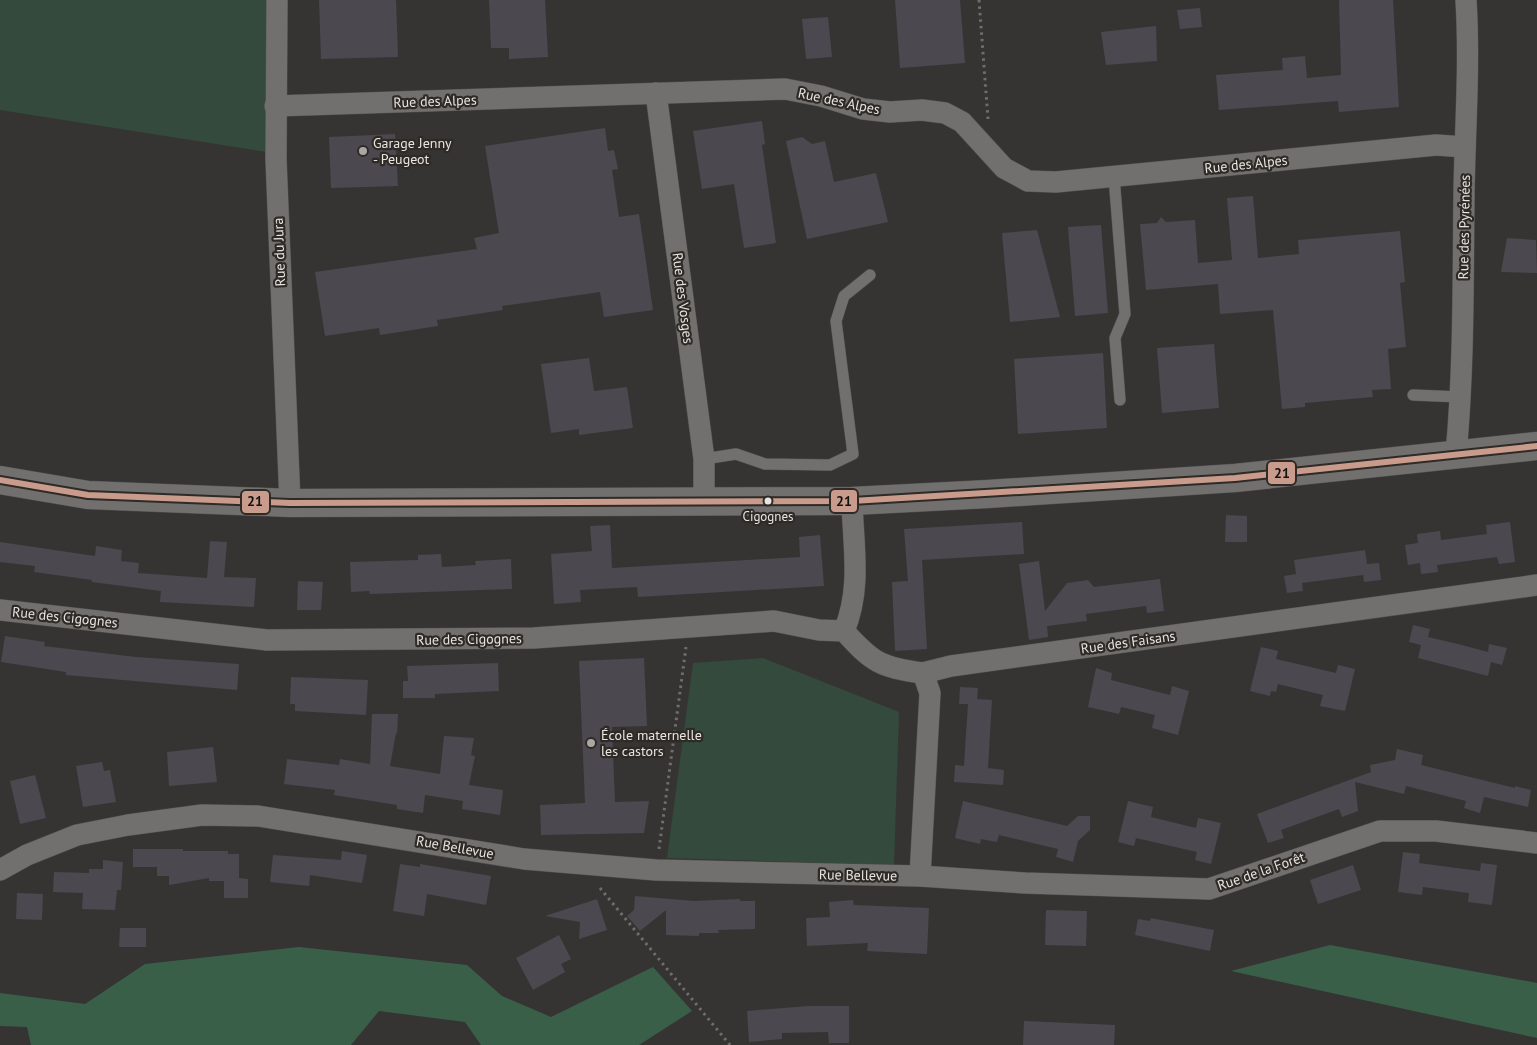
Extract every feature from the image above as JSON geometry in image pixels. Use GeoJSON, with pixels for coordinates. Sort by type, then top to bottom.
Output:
{"type":"FeatureCollection","features":[{"type":"Feature","properties":{"kind":"main road"},"geometry":{"type":"LineString","coordinates":[[0,480],[88,494],[290,503],[852,501],[1235,478],[1537,446]]}},
{"type":"Feature","properties":{"kind":"street","name":"Rue du Jura"},"geometry":{"type":"LineString","coordinates":[[278,0],[275,106],[290,503]]}},
{"type":"Feature","properties":{"kind":"street","name":"Rue des Pyrénées"},"geometry":{"type":"LineString","coordinates":[[1456,454],[1461,397],[1465,147],[1470,55],[1466,0]]}},
{"type":"Feature","properties":{"kind":"street","name":"Rue des Alpes"},"geometry":{"type":"LineString","coordinates":[[275,106],[785,89],[821,96],[863,109],[890,112],[922,110],[946,113],[962,122],[1004,168],[1028,181],[1056,182],[1436,145],[1465,147]]}},
{"type":"Feature","properties":{"kind":"street","name":"Rue des Vosges"},"geometry":{"type":"LineString","coordinates":[[656,93],[704,459],[704,503]]}},
{"type":"Feature","properties":{"kind":"street"},"geometry":{"type":"LineString","coordinates":[[852,501],[856,584],[851,614],[844,631],[862,651],[878,664],[923,673],[930,693],[920,876]]}},
{"type":"Feature","properties":{"kind":"street","name":"Rue des Faisans"},"geometry":{"type":"LineString","coordinates":[[923,673],[950,666],[1537,585]]}},
{"type":"Feature","properties":{"kind":"street","name":"Rue des Cigognes"},"geometry":{"type":"LineString","coordinates":[[0,610],[267,640],[534,638],[774,621],[819,630],[844,631]]}},
{"type":"Feature","properties":{"kind":"street","name":"Rue Bellevue"},"geometry":{"type":"LineString","coordinates":[[0,870],[27,855],[77,835],[128,824],[202,815],[258,816],[524,859],[593,865],[656,870],[920,876]]}},
{"type":"Feature","properties":{"kind":"street","name":"Rue de la Forêt"},"geometry":{"type":"LineString","coordinates":[[920,876],[1025,883],[1209,889],[1380,831],[1436,831],[1537,843]]}},
{"type":"Feature","properties":{"kind":"lane"},"geometry":{"type":"LineString","coordinates":[[1114,176],[1125,314],[1116,338],[1120,400]]}},
{"type":"Feature","properties":{"kind":"lane"},"geometry":{"type":"LineString","coordinates":[[704,459],[736,454],[765,464],[830,465],[853,454],[836,320],[844,296],[870,275]]}},
{"type":"Feature","properties":{"kind":"lane"},"geometry":{"type":"LineString","coordinates":[[1413,395],[1461,397]]}},
{"type":"Feature","properties":{"kind":"path"},"geometry":{"type":"LineString","coordinates":[[979,0],[989,126],[981,143]]}},
{"type":"Feature","properties":{"kind":"path"},"geometry":{"type":"LineString","coordinates":[[656,870],[689,627]]}},
{"type":"Feature","properties":{"kind":"path"},"geometry":{"type":"LineString","coordinates":[[593,865],[595,882],[730,1045]]}},
{"type":"Feature","properties":{"kind":"green space"},"geometry":{"type":"Polygon","coordinates":[[[0,0],[269,0],[267,152],[0,110],[0,0]]]}},
{"type":"Feature","properties":{"kind":"green space"},"geometry":{"type":"Polygon","coordinates":[[[763,658],[899,712],[894,865],[667,858],[693,663],[763,658]]]}},
{"type":"Feature","properties":{"kind":"green space"},"geometry":{"type":"Polygon","coordinates":[[[1330,945],[1537,983],[1537,1038],[1231,971],[1330,945]]]}},
{"type":"Feature","properties":{"kind":"green space"},"geometry":{"type":"Polygon","coordinates":[[[299,947],[467,965],[502,996],[551,1017],[653,967],[692,1011],[639,1045],[481,1045],[465,1022],[379,1011],[351,1045],[31,1045],[27,1027],[0,1026],[0,993],[85,1004],[145,964],[299,947]]]}},
{"type":"Feature","properties":{"kind":"building"},"geometry":{"type":"Polygon","coordinates":[[[319,0],[396,0],[398,57],[321,59],[319,0]]]}},
{"type":"Feature","properties":{"kind":"building"},"geometry":{"type":"Polygon","coordinates":[[[489,0],[545,0],[548,57],[509,59],[509,48],[491,48],[489,0]]]}},
{"type":"Feature","properties":{"kind":"building"},"geometry":{"type":"Polygon","coordinates":[[[895,0],[960,0],[965,63],[900,68],[895,0]]]}},
{"type":"Feature","properties":{"kind":"building"},"geometry":{"type":"Polygon","coordinates":[[[1339,0],[1393,0],[1399,107],[1339,112],[1338,101],[1219,110],[1216,75],[1283,70],[1282,58],[1305,56],[1307,78],[1341,75],[1339,0]]]}},
{"type":"Feature","properties":{"kind":"building"},"geometry":{"type":"Polygon","coordinates":[[[1200,8],[1202,27],[1180,29],[1177,10],[1200,8]]]}},
{"type":"Feature","properties":{"kind":"building"},"geometry":{"type":"Polygon","coordinates":[[[828,17],[832,57],[806,59],[802,19],[828,17]]]}},
{"type":"Feature","properties":{"kind":"building"},"geometry":{"type":"Polygon","coordinates":[[[1156,26],[1157,61],[1106,65],[1101,32],[1156,26]]]}},
{"type":"Feature","properties":{"kind":"building"},"geometry":{"type":"Polygon","coordinates":[[[762,121],[765,144],[762,145],[776,243],[744,248],[734,184],[702,189],[693,131],[762,121]]]}},
{"type":"Feature","properties":{"kind":"building"},"geometry":{"type":"Polygon","coordinates":[[[605,128],[608,151],[614,150],[618,169],[612,170],[619,217],[639,214],[653,310],[604,317],[600,292],[502,306],[503,310],[437,320],[438,326],[380,335],[379,328],[325,336],[315,272],[477,249],[474,238],[499,233],[485,146],[605,128]]]}},
{"type":"Feature","properties":{"kind":"building","name":"Garage Jenny - Peugeot"},"geometry":{"type":"Polygon","coordinates":[[[395,134],[398,186],[331,188],[329,137],[395,134]]]}},
{"type":"Feature","properties":{"kind":"building"},"geometry":{"type":"Polygon","coordinates":[[[802,137],[812,144],[825,141],[834,182],[876,173],[888,222],[807,239],[786,141],[802,137]]]}},
{"type":"Feature","properties":{"kind":"building"},"geometry":{"type":"Polygon","coordinates":[[[1253,196],[1258,258],[1299,254],[1298,240],[1400,231],[1405,282],[1400,283],[1406,347],[1388,349],[1391,389],[1372,390],[1373,397],[1305,403],[1305,407],[1282,409],[1273,310],[1220,314],[1218,284],[1146,290],[1140,224],[1157,223],[1161,217],[1166,222],[1195,220],[1198,263],[1232,260],[1227,198],[1253,196]]]}},
{"type":"Feature","properties":{"kind":"building"},"geometry":{"type":"Polygon","coordinates":[[[1101,225],[1108,313],[1075,316],[1068,227],[1101,225]]]}},
{"type":"Feature","properties":{"kind":"building"},"geometry":{"type":"Polygon","coordinates":[[[1037,230],[1060,317],[1010,322],[1002,233],[1037,230]]]}},
{"type":"Feature","properties":{"kind":"building"},"geometry":{"type":"Polygon","coordinates":[[[1507,238],[1536,240],[1537,273],[1501,272],[1507,238]]]}},
{"type":"Feature","properties":{"kind":"building"},"geometry":{"type":"Polygon","coordinates":[[[1214,344],[1219,408],[1162,413],[1157,348],[1214,344]]]}},
{"type":"Feature","properties":{"kind":"building"},"geometry":{"type":"Polygon","coordinates":[[[1103,353],[1107,428],[1018,434],[1014,359],[1103,353]]]}},
{"type":"Feature","properties":{"kind":"building"},"geometry":{"type":"Polygon","coordinates":[[[589,358],[594,391],[627,387],[633,428],[579,435],[579,429],[551,433],[541,364],[589,358]]]}},
{"type":"Feature","properties":{"kind":"building"},"geometry":{"type":"Polygon","coordinates":[[[1226,515],[1247,516],[1247,542],[1225,542],[1226,515]]]}},
{"type":"Feature","properties":{"kind":"building"},"geometry":{"type":"Polygon","coordinates":[[[1022,522],[1024,554],[922,560],[927,649],[895,651],[892,582],[908,581],[904,529],[1022,522]]]}},
{"type":"Feature","properties":{"kind":"building"},"geometry":{"type":"Polygon","coordinates":[[[1510,522],[1515,562],[1499,564],[1497,557],[1437,565],[1438,572],[1421,574],[1420,563],[1408,565],[1405,545],[1418,543],[1417,534],[1440,531],[1441,540],[1487,534],[1486,525],[1510,522]]]}},
{"type":"Feature","properties":{"kind":"building"},"geometry":{"type":"Polygon","coordinates":[[[610,525],[612,568],[800,557],[799,537],[820,535],[824,586],[638,597],[637,587],[580,590],[581,602],[554,604],[551,554],[592,551],[590,526],[610,525]]]}},
{"type":"Feature","properties":{"kind":"building"},"geometry":{"type":"Polygon","coordinates":[[[210,541],[227,542],[224,577],[256,578],[254,607],[160,602],[161,591],[34,572],[35,566],[0,562],[0,542],[95,556],[96,546],[122,550],[121,561],[139,563],[138,573],[207,578],[210,541]]]}},
{"type":"Feature","properties":{"kind":"building"},"geometry":{"type":"Polygon","coordinates":[[[1365,550],[1367,564],[1379,563],[1381,580],[1364,582],[1363,575],[1302,583],[1303,591],[1287,593],[1284,576],[1296,574],[1294,560],[1365,550]]]}},
{"type":"Feature","properties":{"kind":"building"},"geometry":{"type":"Polygon","coordinates":[[[441,554],[442,567],[476,565],[475,561],[511,559],[512,589],[370,594],[369,591],[351,592],[350,562],[418,560],[418,555],[441,554]]]}},
{"type":"Feature","properties":{"kind":"building"},"geometry":{"type":"Polygon","coordinates":[[[1039,561],[1045,611],[1067,583],[1088,580],[1094,587],[1160,579],[1164,611],[1147,613],[1146,606],[1086,614],[1087,621],[1047,626],[1048,637],[1029,640],[1019,564],[1039,561]]]}},
{"type":"Feature","properties":{"kind":"building"},"geometry":{"type":"Polygon","coordinates":[[[298,581],[323,582],[321,610],[297,610],[298,581]]]}},
{"type":"Feature","properties":{"kind":"building"},"geometry":{"type":"Polygon","coordinates":[[[1413,625],[1430,629],[1428,637],[1488,652],[1489,644],[1507,648],[1502,665],[1491,662],[1488,676],[1418,658],[1421,645],[1409,642],[1413,625]]]}},
{"type":"Feature","properties":{"kind":"building"},"geometry":{"type":"Polygon","coordinates":[[[5,636],[45,642],[44,646],[136,657],[239,664],[237,690],[66,675],[66,672],[1,662],[5,636]]]}},
{"type":"Feature","properties":{"kind":"building"},"geometry":{"type":"Polygon","coordinates":[[[1261,647],[1278,651],[1276,659],[1336,673],[1338,665],[1355,669],[1345,711],[1320,706],[1323,695],[1278,684],[1276,692],[1271,691],[1270,696],[1250,691],[1261,647]]]}},
{"type":"Feature","properties":{"kind":"building"},"geometry":{"type":"Polygon","coordinates":[[[644,658],[647,726],[612,727],[615,802],[649,801],[644,833],[541,835],[540,805],[585,803],[579,661],[644,658]]]}},
{"type":"Feature","properties":{"kind":"building"},"geometry":{"type":"Polygon","coordinates":[[[498,663],[499,691],[435,694],[435,698],[403,698],[403,681],[408,681],[407,666],[498,663]]]}},
{"type":"Feature","properties":{"kind":"building"},"geometry":{"type":"Polygon","coordinates":[[[1096,668],[1112,673],[1111,680],[1170,695],[1172,686],[1189,691],[1178,735],[1152,728],[1155,715],[1121,707],[1119,714],[1088,707],[1096,668]]]}},
{"type":"Feature","properties":{"kind":"building"},"geometry":{"type":"Polygon","coordinates":[[[291,677],[368,680],[366,715],[295,711],[295,704],[290,704],[291,677]]]}},
{"type":"Feature","properties":{"kind":"building"},"geometry":{"type":"Polygon","coordinates":[[[960,687],[978,688],[977,699],[992,700],[988,768],[1004,770],[1003,785],[954,782],[955,765],[964,766],[968,704],[959,704],[960,687]]]}},
{"type":"Feature","properties":{"kind":"building"},"geometry":{"type":"Polygon","coordinates":[[[372,714],[398,714],[397,734],[390,766],[440,774],[444,736],[474,738],[471,755],[475,756],[469,785],[503,790],[500,815],[462,809],[463,801],[425,795],[423,813],[397,809],[397,805],[334,795],[335,790],[284,784],[287,759],[339,765],[340,759],[370,764],[372,714]]]}},
{"type":"Feature","properties":{"kind":"building"},"geometry":{"type":"Polygon","coordinates":[[[213,747],[217,782],[169,786],[167,752],[213,747]]]}},
{"type":"Feature","properties":{"kind":"building"},"geometry":{"type":"Polygon","coordinates":[[[1397,749],[1423,755],[1421,765],[1515,788],[1515,786],[1531,790],[1528,807],[1484,797],[1480,813],[1464,808],[1466,801],[1406,786],[1404,794],[1355,782],[1358,811],[1342,817],[1339,809],[1281,830],[1284,838],[1268,843],[1257,814],[1371,772],[1370,765],[1395,760],[1397,749]]]}},
{"type":"Feature","properties":{"kind":"building"},"geometry":{"type":"Polygon","coordinates":[[[102,762],[104,771],[110,770],[116,802],[83,807],[76,766],[102,762]]]}},
{"type":"Feature","properties":{"kind":"building"},"geometry":{"type":"Polygon","coordinates":[[[35,775],[46,818],[20,824],[10,781],[35,775]]]}},
{"type":"Feature","properties":{"kind":"building"},"geometry":{"type":"Polygon","coordinates":[[[963,801],[1067,826],[1078,816],[1090,816],[1090,830],[1078,841],[1073,862],[1056,857],[1058,849],[999,835],[997,842],[981,839],[980,844],[955,838],[963,801]]]}},
{"type":"Feature","properties":{"kind":"building"},"geometry":{"type":"Polygon","coordinates":[[[1128,801],[1153,807],[1151,817],[1196,828],[1198,818],[1221,823],[1211,864],[1195,860],[1197,852],[1136,838],[1134,846],[1118,842],[1128,801]]]}},
{"type":"Feature","properties":{"kind":"building"},"geometry":{"type":"Polygon","coordinates":[[[133,849],[228,851],[228,854],[239,854],[239,878],[248,879],[248,898],[224,898],[224,881],[209,881],[209,878],[169,885],[169,876],[157,876],[157,867],[133,867],[133,849]]]}},
{"type":"Feature","properties":{"kind":"building"},"geometry":{"type":"Polygon","coordinates":[[[342,851],[367,855],[362,883],[310,875],[309,886],[270,882],[273,855],[341,860],[342,851]]]}},
{"type":"Feature","properties":{"kind":"building"},"geometry":{"type":"Polygon","coordinates":[[[1403,852],[1420,854],[1419,863],[1480,871],[1481,863],[1497,865],[1492,905],[1468,902],[1469,893],[1423,887],[1422,895],[1398,892],[1403,852]]]}},
{"type":"Feature","properties":{"kind":"building"},"geometry":{"type":"Polygon","coordinates":[[[103,860],[123,862],[121,890],[117,890],[115,910],[82,909],[83,893],[53,892],[54,872],[89,873],[89,869],[103,869],[103,860]]]}},
{"type":"Feature","properties":{"kind":"building"},"geometry":{"type":"Polygon","coordinates":[[[400,864],[420,867],[420,864],[491,876],[486,905],[427,894],[424,916],[393,911],[400,864]]]}},
{"type":"Feature","properties":{"kind":"building"},"geometry":{"type":"Polygon","coordinates":[[[1353,865],[1361,890],[1318,904],[1310,880],[1353,865]]]}},
{"type":"Feature","properties":{"kind":"building"},"geometry":{"type":"Polygon","coordinates":[[[17,893],[43,894],[42,920],[16,919],[17,893]]]}},
{"type":"Feature","properties":{"kind":"building"},"geometry":{"type":"Polygon","coordinates":[[[635,896],[694,901],[740,899],[740,901],[755,901],[755,929],[718,930],[719,933],[699,933],[699,936],[666,935],[666,910],[640,931],[627,916],[634,910],[635,896]]]}},
{"type":"Feature","properties":{"kind":"building"},"geometry":{"type":"Polygon","coordinates":[[[597,899],[607,930],[579,939],[580,922],[545,916],[597,899]]]}},
{"type":"Feature","properties":{"kind":"building"},"geometry":{"type":"Polygon","coordinates":[[[853,900],[854,905],[929,908],[927,954],[867,951],[868,943],[807,946],[806,918],[830,917],[829,902],[853,900]]]}},
{"type":"Feature","properties":{"kind":"building"},"geometry":{"type":"Polygon","coordinates":[[[1046,910],[1087,911],[1086,946],[1045,945],[1046,910]]]}},
{"type":"Feature","properties":{"kind":"building"},"geometry":{"type":"Polygon","coordinates":[[[1151,918],[1214,930],[1210,951],[1135,935],[1138,919],[1150,921],[1151,918]]]}},
{"type":"Feature","properties":{"kind":"building"},"geometry":{"type":"Polygon","coordinates":[[[120,928],[146,928],[146,947],[119,947],[120,928]]]}},
{"type":"Feature","properties":{"kind":"building"},"geometry":{"type":"Polygon","coordinates":[[[559,935],[571,959],[561,964],[565,972],[533,990],[516,958],[559,935]]]}},
{"type":"Feature","properties":{"kind":"building"},"geometry":{"type":"Polygon","coordinates":[[[808,1006],[849,1006],[849,1043],[829,1043],[828,1032],[782,1033],[782,1039],[749,1042],[747,1011],[808,1006]]]}},
{"type":"Feature","properties":{"kind":"building"},"geometry":{"type":"Polygon","coordinates":[[[1024,1021],[1115,1025],[1114,1045],[1023,1045],[1024,1021]]]}},
{"type":"Feature","properties":{"kind":"transit line","name":"21"},"geometry":{"type":"LineString","coordinates":[[0,480],[88,495],[290,503],[852,501],[1235,478],[1537,446]]}},
{"type":"Feature","properties":{"kind":"place","name":"Garage Jenny - Peugeot"},"geometry":{"type":"Point","coordinates":[363,151]}},
{"type":"Feature","properties":{"kind":"place","name":"Cigognes"},"geometry":{"type":"Point","coordinates":[768,501]}},
{"type":"Feature","properties":{"kind":"place","name":"École maternelle les castors"},"geometry":{"type":"Point","coordinates":[591,743]}}]}
